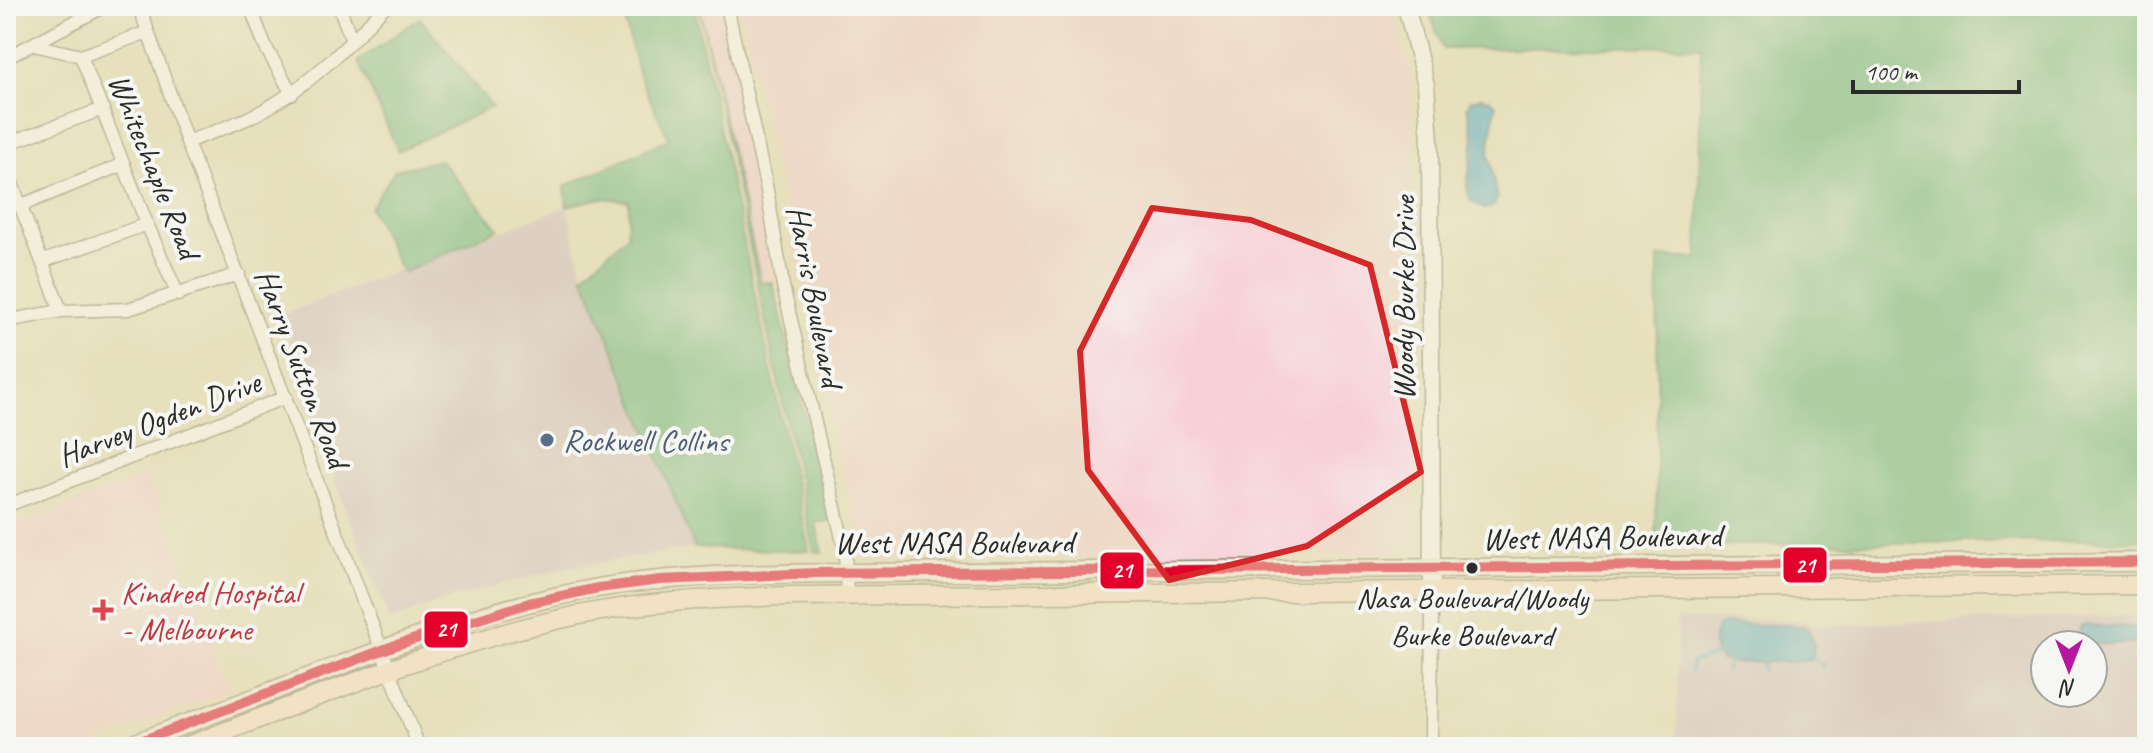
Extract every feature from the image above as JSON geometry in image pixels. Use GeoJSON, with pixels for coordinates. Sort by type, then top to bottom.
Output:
{"type":"FeatureCollection","features":[{"type":"Feature","properties":{"kind":"main road","name":"West NASA Boulevard"},"geometry":{"type":"LineString","coordinates":[[125,747],[381,650],[484,615],[529,602],[618,584],[717,575],[847,573],[2147,562]]}},
{"type":"Feature","properties":{"kind":"main road"},"geometry":{"type":"LineString","coordinates":[[1028,572],[1028,595]]}},
{"type":"Feature","properties":{"kind":"main road","name":"West NASA Boulevard"},"geometry":{"type":"LineString","coordinates":[[185,747],[390,671],[512,631],[604,611],[700,599],[2147,585]]}},
{"type":"Feature","properties":{"kind":"street"},"geometry":{"type":"LineString","coordinates":[[6,58],[105,6]]}},
{"type":"Feature","properties":{"kind":"street","name":"Harry Sutton Road"},"geometry":{"type":"LineString","coordinates":[[139,6],[187,142],[419,747]]}},
{"type":"Feature","properties":{"kind":"street"},"geometry":{"type":"LineString","coordinates":[[250,6],[265,46],[292,94]]}},
{"type":"Feature","properties":{"kind":"street"},"geometry":{"type":"LineString","coordinates":[[339,6],[352,41]]}},
{"type":"Feature","properties":{"kind":"street"},"geometry":{"type":"LineString","coordinates":[[187,142],[260,113],[292,94],[352,41],[385,6]]}},
{"type":"Feature","properties":{"kind":"street","name":"Harris Boulevard"},"geometry":{"type":"LineString","coordinates":[[727,6],[767,190],[783,286],[845,551],[847,596]]}},
{"type":"Feature","properties":{"kind":"street","name":"Woody Burke Drive"},"geometry":{"type":"LineString","coordinates":[[1406,6],[1426,85],[1430,141],[1432,592]]}},
{"type":"Feature","properties":{"kind":"street"},"geometry":{"type":"LineString","coordinates":[[34,45],[81,56],[148,32]]}},
{"type":"Feature","properties":{"kind":"street","name":"Whitechaple Road"},"geometry":{"type":"LineString","coordinates":[[81,56],[178,295]]}},
{"type":"Feature","properties":{"kind":"street"},"geometry":{"type":"LineString","coordinates":[[6,144],[103,109]]}},
{"type":"Feature","properties":{"kind":"street"},"geometry":{"type":"LineString","coordinates":[[22,205],[124,164]]}},
{"type":"Feature","properties":{"kind":"street"},"geometry":{"type":"LineString","coordinates":[[6,168],[61,311]]}},
{"type":"Feature","properties":{"kind":"street"},"geometry":{"type":"LineString","coordinates":[[44,261],[147,224]]}},
{"type":"Feature","properties":{"kind":"street"},"geometry":{"type":"LineString","coordinates":[[6,303],[10,320],[61,311],[128,309],[239,274]]}},
{"type":"Feature","properties":{"kind":"street","name":"Harvey Ogden Drive"},"geometry":{"type":"LineString","coordinates":[[6,506],[286,397]]}},
{"type":"Feature","properties":{"kind":"street"},"geometry":{"type":"LineString","coordinates":[[1431,747],[1432,592]]}},
{"type":"Feature","properties":{"kind":"highlighted area"},"geometry":{"type":"Polygon","coordinates":[[[1152,208],[1251,220],[1370,265],[1421,472],[1307,546],[1169,580],[1088,470],[1080,351],[1152,208]]]}},
{"type":"Feature","properties":{"kind":"shaded area"},"geometry":{"type":"Polygon","coordinates":[[[699,6],[721,6],[764,191],[773,282],[761,282],[699,6]]]}},
{"type":"Feature","properties":{"kind":"shaded area"},"geometry":{"type":"Polygon","coordinates":[[[740,6],[1390,6],[1411,71],[1415,534],[1394,554],[863,559],[740,6]]]}},
{"type":"Feature","properties":{"kind":"shaded area"},"geometry":{"type":"Polygon","coordinates":[[[567,206],[583,275],[695,548],[564,568],[447,599],[390,621],[292,372],[300,368],[280,315],[567,206]]]}},
{"type":"Feature","properties":{"kind":"shaded area","name":"Kindred Hospital - Melbourne"},"geometry":{"type":"Polygon","coordinates":[[[149,475],[230,690],[83,747],[6,747],[6,529],[149,475]]]}},
{"type":"Feature","properties":{"kind":"shaded area"},"geometry":{"type":"Polygon","coordinates":[[[2147,615],[2147,747],[1677,747],[1677,619],[1801,620],[1815,625],[2147,615]]]}},
{"type":"Feature","properties":{"kind":"green space"},"geometry":{"type":"Polygon","coordinates":[[[621,6],[694,6],[809,551],[695,548],[583,275],[627,236],[629,201],[602,198],[567,206],[565,186],[669,139],[639,76],[621,6]]]}},
{"type":"Feature","properties":{"kind":"green space"},"geometry":{"type":"Polygon","coordinates":[[[699,6],[761,282],[773,283],[830,522],[816,522],[822,552],[814,552],[699,6]]]}},
{"type":"Feature","properties":{"kind":"green space"},"geometry":{"type":"Polygon","coordinates":[[[1427,6],[2147,6],[2147,540],[1656,546],[1658,258],[1698,258],[1701,46],[1443,49],[1427,6]]]}},
{"type":"Feature","properties":{"kind":"green space"},"geometry":{"type":"Polygon","coordinates":[[[420,18],[492,107],[398,151],[358,61],[420,18]]]}},
{"type":"Feature","properties":{"kind":"green space"},"geometry":{"type":"Polygon","coordinates":[[[440,160],[499,229],[402,273],[370,208],[395,170],[440,160]]]}},
{"type":"Feature","properties":{"kind":"water"},"geometry":{"type":"Polygon","coordinates":[[[1481,97],[1490,99],[1496,105],[1489,152],[1497,199],[1494,206],[1484,209],[1470,200],[1467,187],[1474,138],[1467,106],[1471,100],[1481,97]]]}},
{"type":"Feature","properties":{"kind":"water"},"geometry":{"type":"Polygon","coordinates":[[[1718,626],[1804,626],[1813,642],[1813,656],[1811,660],[1801,661],[1734,663],[1721,659],[1716,652],[1714,639],[1718,626]]]}},
{"type":"Feature","properties":{"kind":"water"},"geometry":{"type":"Polygon","coordinates":[[[2079,627],[2147,628],[2147,644],[2109,644],[2109,629],[2079,627]]]}},
{"type":"Feature","properties":{"kind":"waterway"},"geometry":{"type":"LineString","coordinates":[[1691,671],[1695,661],[1717,655]]}},
{"type":"Feature","properties":{"kind":"waterway"},"geometry":{"type":"LineString","coordinates":[[1813,658],[1823,664],[1823,668]]}},
{"type":"Feature","properties":{"kind":"waterway"},"geometry":{"type":"LineString","coordinates":[[1726,671],[1728,661]]}},
{"type":"Feature","properties":{"kind":"waterway"},"geometry":{"type":"LineString","coordinates":[[1762,662],[1762,671]]}},
{"type":"Feature","properties":{"kind":"transit line","name":"21"},"geometry":{"type":"LineString","coordinates":[[125,747],[396,645],[529,603],[598,588],[660,580],[816,573],[2147,562]]}},
{"type":"Feature","properties":{"kind":"place","name":"Rockwell Collins"},"geometry":{"type":"Point","coordinates":[547,440]}},
{"type":"Feature","properties":{"kind":"place","name":"Nasa Boulevard/Woody Burke Boulevard"},"geometry":{"type":"Point","coordinates":[1472,568]}},
{"type":"Feature","properties":{"kind":"place","name":"Kindred Hospital - Melbourne"},"geometry":{"type":"Point","coordinates":[103,610]}}]}
